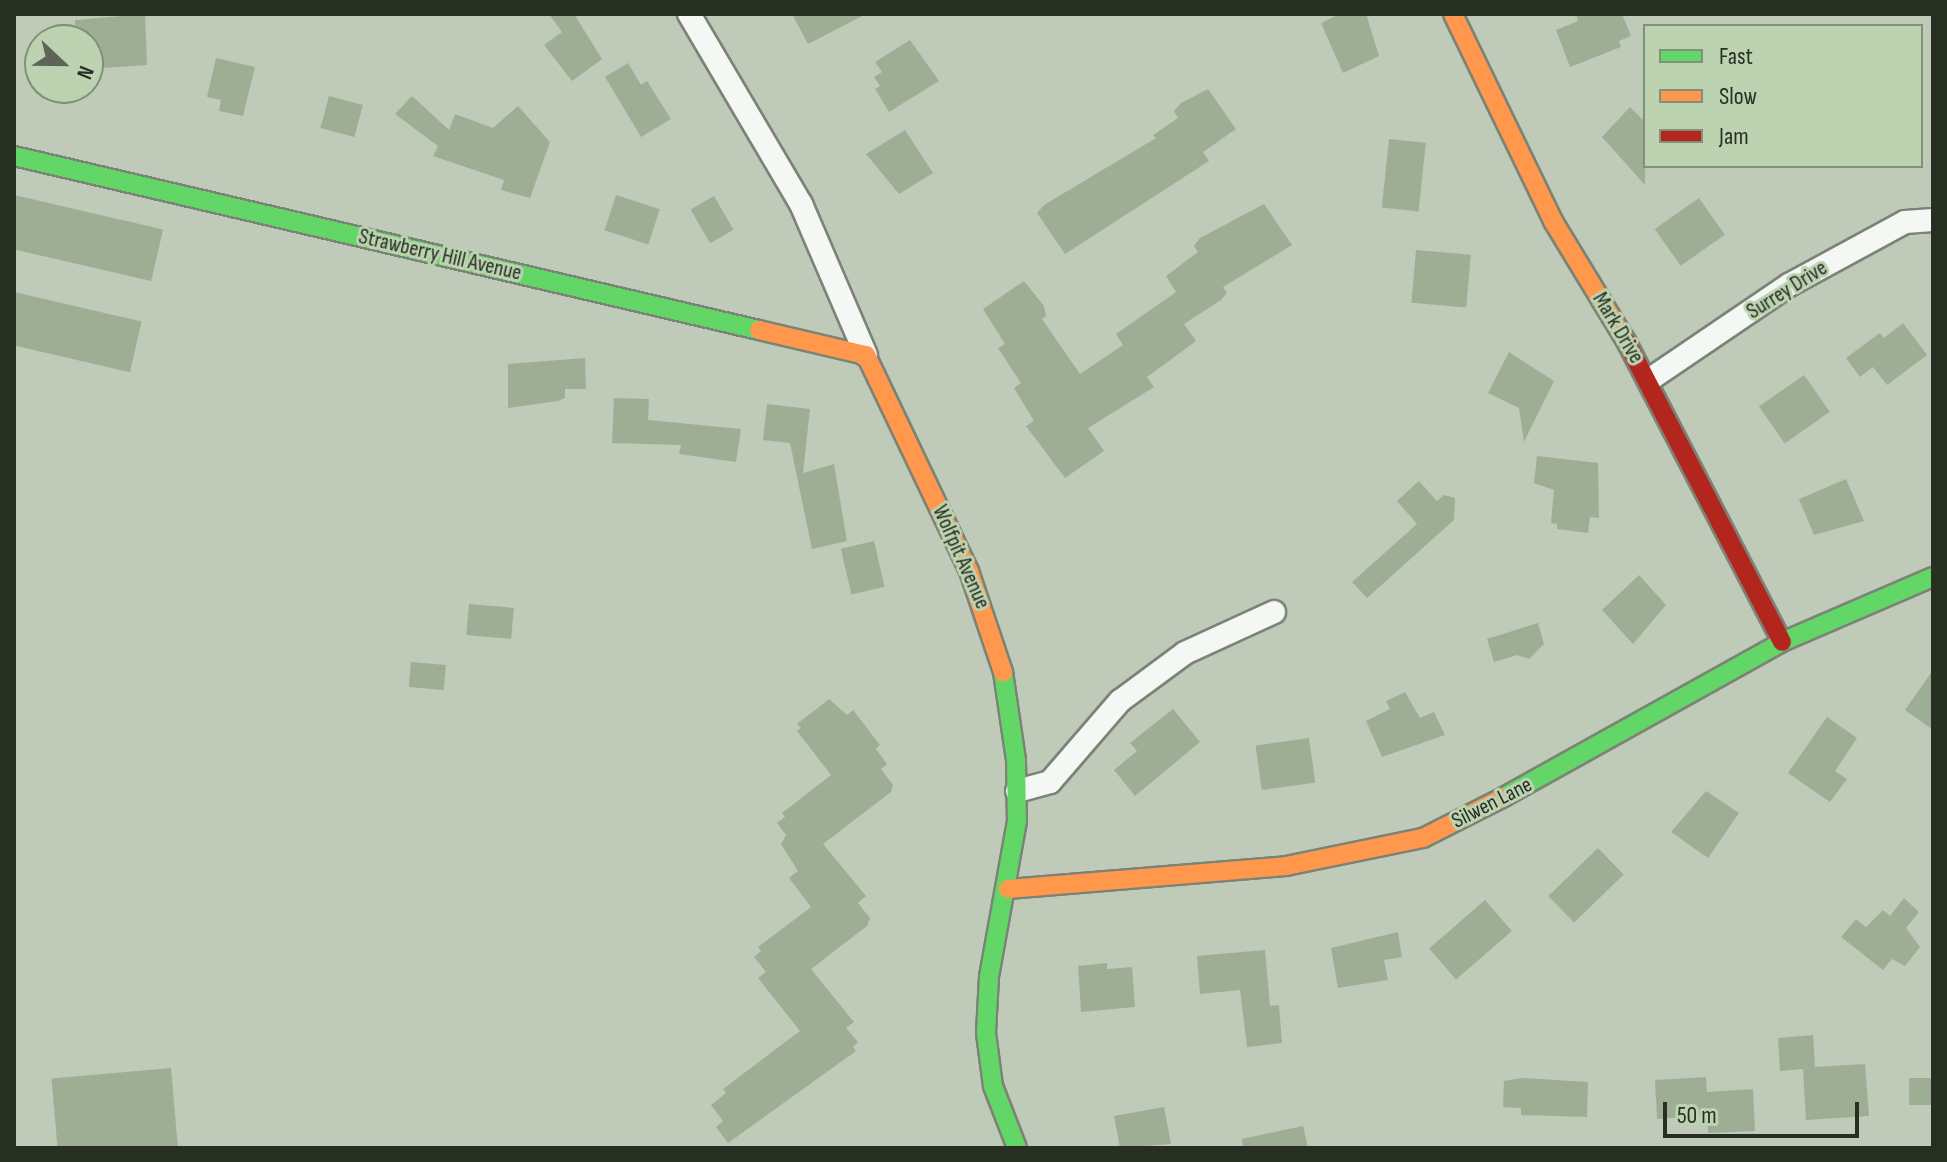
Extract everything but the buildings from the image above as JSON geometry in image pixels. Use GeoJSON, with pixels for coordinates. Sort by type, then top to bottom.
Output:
{"type":"FeatureCollection","features":[{"type":"Feature","properties":{"kind":"street","name":"Wolfpit Avenue"},"geometry":{"type":"LineString","coordinates":[[689,14],[801,204],[866,355],[956,540],[992,628],[1011,711],[1017,791],[1008,889],[989,977],[986,1033],[993,1086],[1017,1148]]}},
{"type":"Feature","properties":{"kind":"street","name":"Mark Drive"},"geometry":{"type":"LineString","coordinates":[[1453,14],[1553,221],[1649,380],[1782,642]]}},
{"type":"Feature","properties":{"kind":"street","name":"Strawberry Hill Avenue"},"geometry":{"type":"LineString","coordinates":[[14,156],[866,355]]}},
{"type":"Feature","properties":{"kind":"street","name":"Surrey Drive"},"geometry":{"type":"LineString","coordinates":[[1649,380],[1789,285],[1905,222],[1933,220]]}},
{"type":"Feature","properties":{"kind":"street","name":"Silwen Lane"},"geometry":{"type":"LineString","coordinates":[[1008,889],[1286,866],[1423,838],[1559,769],[1782,642],[1933,577]]}},
{"type":"Feature","properties":{"kind":"street"},"geometry":{"type":"LineString","coordinates":[[1017,791],[1050,782],[1120,701],[1185,653],[1274,612]]}},
{"type":"Feature","properties":{"kind":"traffic: fast"},"geometry":{"type":"LineString","coordinates":[[14,156],[759,330]]}},
{"type":"Feature","properties":{"kind":"traffic: fast"},"geometry":{"type":"LineString","coordinates":[[1502,798],[1782,642],[1933,577]]}},
{"type":"Feature","properties":{"kind":"traffic: fast"},"geometry":{"type":"LineString","coordinates":[[1003,672],[1016,760],[1017,821],[989,977],[986,1033],[993,1086],[1017,1148]]}},
{"type":"Feature","properties":{"kind":"traffic: slow"},"geometry":{"type":"LineString","coordinates":[[1453,14],[1553,221],[1626,341]]}},
{"type":"Feature","properties":{"kind":"traffic: slow"},"geometry":{"type":"LineString","coordinates":[[759,330],[866,355],[969,571],[1003,672]]}},
{"type":"Feature","properties":{"kind":"traffic: slow"},"geometry":{"type":"LineString","coordinates":[[1008,889],[1286,866],[1423,838],[1502,798]]}},
{"type":"Feature","properties":{"kind":"traffic: jam"},"geometry":{"type":"LineString","coordinates":[[1626,341],[1782,642]]}}]}
